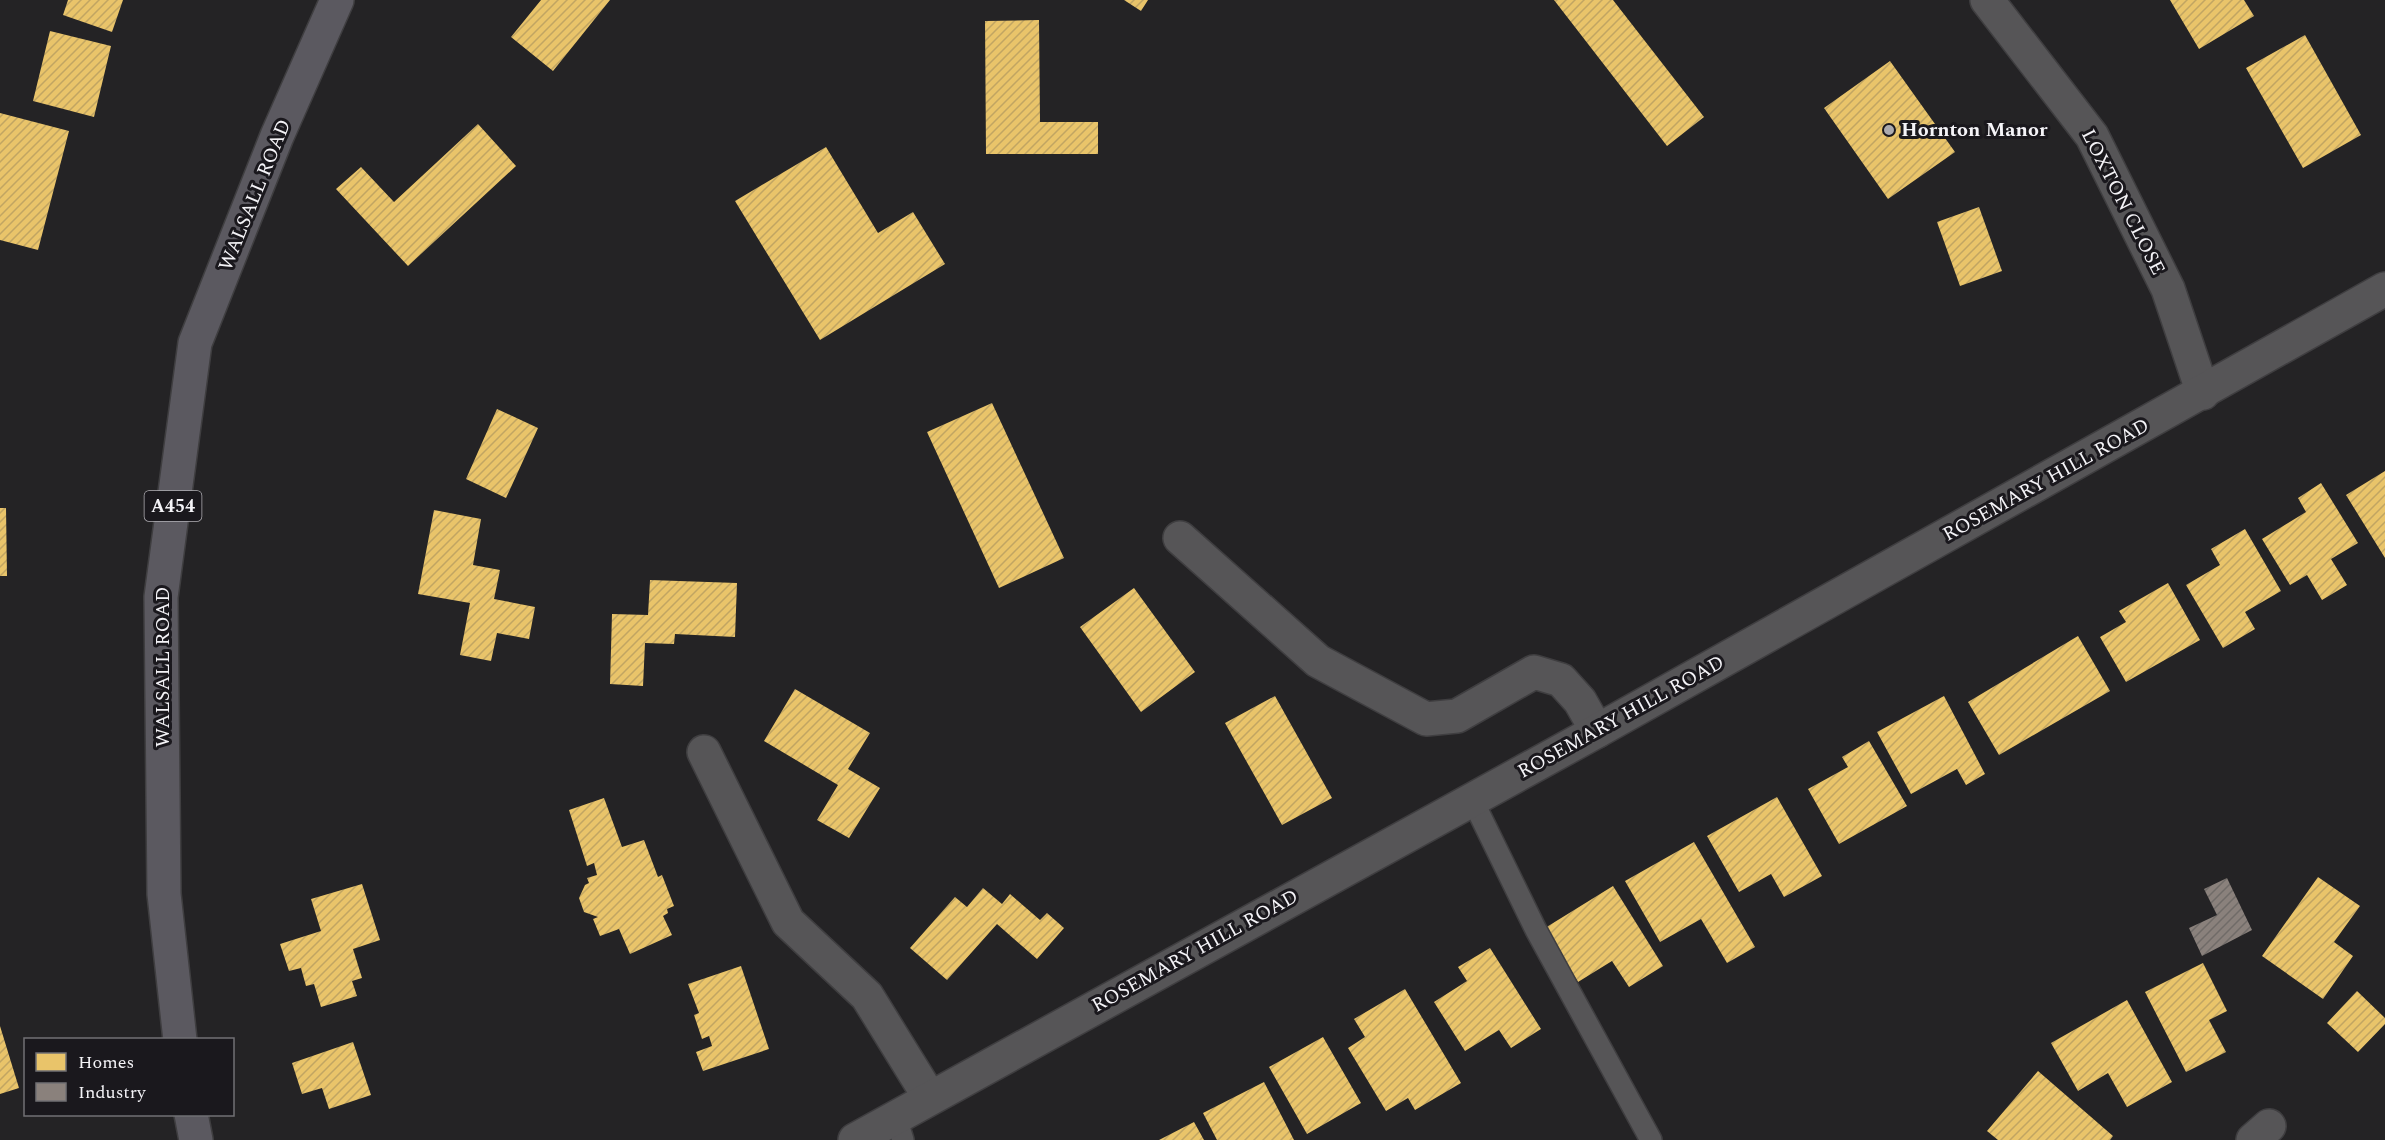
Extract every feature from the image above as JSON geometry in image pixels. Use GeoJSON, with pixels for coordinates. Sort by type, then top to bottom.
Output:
{"type":"FeatureCollection","features":[{"type":"Feature","properties":{"kind":"main road","name":"WALSALL ROAD"},"geometry":{"type":"LineString","coordinates":[[180,1038],[164,894],[161,597],[195,343],[277,136],[337,0]]}},
{"type":"Feature","properties":{"kind":"main road","name":"LOXTON CLOSE"},"geometry":{"type":"LineString","coordinates":[[1987,0],[2092,136],[2168,289],[2203,393]]}},
{"type":"Feature","properties":{"kind":"main road","name":"ROSEMARY HILL ROAD"},"geometry":{"type":"LineString","coordinates":[[855,1140],[900,1128],[930,1098],[1597,731],[2385,289]]}},
{"type":"Feature","properties":{"kind":"main road"},"geometry":{"type":"LineString","coordinates":[[1180,538],[1318,661],[1426,719],[1457,716],[1534,672],[1561,680],[1580,701],[1597,731]]}},
{"type":"Feature","properties":{"kind":"main road"},"geometry":{"type":"LineString","coordinates":[[704,752],[788,922],[867,996],[930,1098]]}},
{"type":"Feature","properties":{"kind":"main road"},"geometry":{"type":"LineString","coordinates":[[191,1116],[196,1140]]}},
{"type":"Feature","properties":{"kind":"lane"},"geometry":{"type":"LineString","coordinates":[[1472,799],[1536,930],[1651,1140]]}},
{"type":"Feature","properties":{"kind":"building: Homes"},"geometry":{"type":"Polygon","coordinates":[[[68,0],[123,0],[112,32],[63,15],[68,0]]]}},
{"type":"Feature","properties":{"kind":"building: Homes"},"geometry":{"type":"Polygon","coordinates":[[[541,0],[610,0],[553,71],[511,37],[541,0]]]}},
{"type":"Feature","properties":{"kind":"building: Homes"},"geometry":{"type":"Polygon","coordinates":[[[1124,0],[1148,0],[1141,11],[1124,0]]]}},
{"type":"Feature","properties":{"kind":"building: Homes"},"geometry":{"type":"Polygon","coordinates":[[[1554,0],[1613,0],[1704,117],[1667,146],[1554,0]]]}},
{"type":"Feature","properties":{"kind":"building: Homes"},"geometry":{"type":"Polygon","coordinates":[[[2170,0],[2244,0],[2254,16],[2199,49],[2170,0]]]}},
{"type":"Feature","properties":{"kind":"building: Homes"},"geometry":{"type":"Polygon","coordinates":[[[1039,20],[1040,122],[1098,122],[1098,154],[986,154],[985,21],[1039,20]]]}},
{"type":"Feature","properties":{"kind":"building: Homes"},"geometry":{"type":"Polygon","coordinates":[[[50,31],[111,46],[94,117],[33,101],[50,31]]]}},
{"type":"Feature","properties":{"kind":"building: Homes"},"geometry":{"type":"Polygon","coordinates":[[[2305,35],[2361,135],[2303,168],[2246,68],[2305,35]]]}},
{"type":"Feature","properties":{"kind":"building: Homes","name":"Hornton Manor"},"geometry":{"type":"Polygon","coordinates":[[[1890,61],[1955,152],[1888,199],[1824,108],[1890,61]]]}},
{"type":"Feature","properties":{"kind":"building: Homes"},"geometry":{"type":"Polygon","coordinates":[[[0,113],[69,131],[38,250],[0,240],[0,113]]]}},
{"type":"Feature","properties":{"kind":"building: Homes"},"geometry":{"type":"Polygon","coordinates":[[[478,124],[516,166],[408,266],[336,189],[361,167],[394,202],[478,124]]]}},
{"type":"Feature","properties":{"kind":"building: Homes"},"geometry":{"type":"Polygon","coordinates":[[[826,147],[878,233],[913,212],[945,264],[820,340],[735,201],[826,147]]]}},
{"type":"Feature","properties":{"kind":"building: Homes"},"geometry":{"type":"Polygon","coordinates":[[[1979,207],[2002,271],[1960,286],[1937,222],[1979,207]]]}},
{"type":"Feature","properties":{"kind":"building: Homes"},"geometry":{"type":"Polygon","coordinates":[[[992,403],[1064,558],[999,588],[927,432],[992,403]]]}},
{"type":"Feature","properties":{"kind":"building: Homes"},"geometry":{"type":"Polygon","coordinates":[[[497,409],[538,428],[506,498],[466,479],[497,409]]]}},
{"type":"Feature","properties":{"kind":"building: Homes"},"geometry":{"type":"Polygon","coordinates":[[[2385,471],[2385,558],[2346,495],[2385,471]]]}},
{"type":"Feature","properties":{"kind":"building: Homes"},"geometry":{"type":"Polygon","coordinates":[[[2321,483],[2358,543],[2331,559],[2347,585],[2322,600],[2307,575],[2290,585],[2262,539],[2306,512],[2298,498],[2321,483]]]}},
{"type":"Feature","properties":{"kind":"building: Homes"},"geometry":{"type":"Polygon","coordinates":[[[0,508],[6,508],[7,576],[0,576],[0,508]]]}},
{"type":"Feature","properties":{"kind":"building: Homes"},"geometry":{"type":"Polygon","coordinates":[[[434,510],[481,519],[473,565],[500,570],[494,599],[535,607],[529,639],[497,633],[491,661],[460,655],[470,603],[418,594],[434,510]]]}},
{"type":"Feature","properties":{"kind":"building: Homes"},"geometry":{"type":"Polygon","coordinates":[[[2245,529],[2281,591],[2245,612],[2255,629],[2223,648],[2186,585],[2220,565],[2211,549],[2245,529]]]}},
{"type":"Feature","properties":{"kind":"building: Homes"},"geometry":{"type":"Polygon","coordinates":[[[650,580],[737,583],[735,637],[675,634],[674,644],[645,643],[643,686],[610,684],[612,614],[648,615],[650,580]]]}},
{"type":"Feature","properties":{"kind":"building: Homes"},"geometry":{"type":"Polygon","coordinates":[[[2168,583],[2200,640],[2126,682],[2100,637],[2126,622],[2119,611],[2168,583]]]}},
{"type":"Feature","properties":{"kind":"building: Homes"},"geometry":{"type":"Polygon","coordinates":[[[1134,588],[1195,672],[1141,712],[1080,627],[1134,588]]]}},
{"type":"Feature","properties":{"kind":"building: Homes"},"geometry":{"type":"Polygon","coordinates":[[[2078,636],[2110,691],[1999,755],[1968,702],[2078,636]]]}},
{"type":"Feature","properties":{"kind":"building: Homes"},"geometry":{"type":"Polygon","coordinates":[[[795,689],[870,733],[848,769],[880,788],[849,838],[817,820],[838,785],[764,741],[795,689]]]}},
{"type":"Feature","properties":{"kind":"building: Homes"},"geometry":{"type":"Polygon","coordinates":[[[1275,696],[1332,798],[1282,825],[1225,723],[1275,696]]]}},
{"type":"Feature","properties":{"kind":"building: Homes"},"geometry":{"type":"Polygon","coordinates":[[[1944,696],[1985,774],[1966,785],[1957,769],[1911,794],[1877,732],[1944,696]]]}},
{"type":"Feature","properties":{"kind":"building: Homes"},"geometry":{"type":"Polygon","coordinates":[[[1869,741],[1907,806],[1839,844],[1808,789],[1848,767],[1842,757],[1869,741]]]}},
{"type":"Feature","properties":{"kind":"building: Homes"},"geometry":{"type":"Polygon","coordinates":[[[1777,797],[1822,876],[1784,897],[1771,874],[1739,892],[1707,836],[1777,797]]]}},
{"type":"Feature","properties":{"kind":"building: Homes"},"geometry":{"type":"Polygon","coordinates":[[[604,798],[622,847],[644,840],[658,877],[662,875],[674,906],[667,909],[668,913],[663,916],[672,935],[630,954],[619,929],[600,936],[593,919],[598,917],[584,912],[579,898],[585,885],[589,883],[587,878],[597,875],[594,863],[587,866],[569,810],[604,798]]]}},
{"type":"Feature","properties":{"kind":"building: Homes"},"geometry":{"type":"Polygon","coordinates":[[[1694,842],[1755,947],[1727,963],[1701,919],[1660,942],[1625,881],[1694,842]]]}},
{"type":"Feature","properties":{"kind":"building: Homes"},"geometry":{"type":"Polygon","coordinates":[[[2318,877],[2360,906],[2334,942],[2353,956],[2323,999],[2262,956],[2318,877]]]}},
{"type":"Feature","properties":{"kind":"building: Homes"},"geometry":{"type":"Polygon","coordinates":[[[362,884],[380,940],[353,949],[362,978],[352,981],[357,996],[321,1007],[314,984],[306,986],[301,968],[289,971],[280,944],[321,931],[311,899],[362,884]]]}},
{"type":"Feature","properties":{"kind":"building: Homes"},"geometry":{"type":"Polygon","coordinates":[[[1613,886],[1663,966],[1629,987],[1612,961],[1578,982],[1545,928],[1613,886]]]}},
{"type":"Feature","properties":{"kind":"building: Homes"},"geometry":{"type":"Polygon","coordinates":[[[983,888],[1002,904],[1010,894],[1040,920],[1047,913],[1064,928],[1037,959],[997,924],[947,980],[910,948],[955,897],[967,907],[983,888]]]}},
{"type":"Feature","properties":{"kind":"building: Homes"},"geometry":{"type":"Polygon","coordinates":[[[1490,948],[1541,1029],[1511,1048],[1499,1030],[1465,1051],[1434,1002],[1467,981],[1458,967],[1490,948]]]}},
{"type":"Feature","properties":{"kind":"building: Homes"},"geometry":{"type":"Polygon","coordinates":[[[2203,963],[2227,1011],[2209,1020],[2226,1052],[2186,1072],[2145,992],[2203,963]]]}},
{"type":"Feature","properties":{"kind":"building: Homes"},"geometry":{"type":"Polygon","coordinates":[[[741,966],[769,1049],[703,1071],[696,1052],[712,1046],[709,1036],[702,1039],[694,1015],[699,1013],[688,984],[741,966]]]}},
{"type":"Feature","properties":{"kind":"building: Homes"},"geometry":{"type":"Polygon","coordinates":[[[1405,989],[1461,1083],[1415,1110],[1408,1098],[1386,1111],[1348,1048],[1365,1037],[1354,1019],[1405,989]]]}},
{"type":"Feature","properties":{"kind":"building: Homes"},"geometry":{"type":"Polygon","coordinates":[[[2357,991],[2385,1018],[2385,1024],[2358,1052],[2327,1023],[2357,991]]]}},
{"type":"Feature","properties":{"kind":"building: Homes"},"geometry":{"type":"Polygon","coordinates":[[[2127,1000],[2172,1082],[2127,1107],[2108,1073],[2078,1091],[2051,1043],[2127,1000]]]}},
{"type":"Feature","properties":{"kind":"building: Homes"},"geometry":{"type":"Polygon","coordinates":[[[0,1026],[19,1088],[0,1094],[0,1026]]]}},
{"type":"Feature","properties":{"kind":"building: Homes"},"geometry":{"type":"Polygon","coordinates":[[[1323,1037],[1361,1103],[1307,1134],[1269,1067],[1323,1037]]]}},
{"type":"Feature","properties":{"kind":"building: Homes"},"geometry":{"type":"Polygon","coordinates":[[[353,1042],[371,1095],[329,1109],[322,1088],[302,1094],[292,1063],[353,1042]]]}},
{"type":"Feature","properties":{"kind":"building: Homes"},"geometry":{"type":"Polygon","coordinates":[[[2038,1071],[2113,1136],[2110,1140],[1998,1140],[1987,1131],[2038,1071]]]}},
{"type":"Feature","properties":{"kind":"building: Homes"},"geometry":{"type":"Polygon","coordinates":[[[1264,1082],[1294,1140],[1217,1140],[1203,1113],[1264,1082]]]}},
{"type":"Feature","properties":{"kind":"building: Homes"},"geometry":{"type":"Polygon","coordinates":[[[1194,1122],[1204,1140],[1159,1140],[1194,1122]]]}},
{"type":"Feature","properties":{"kind":"building: Industry"},"geometry":{"type":"Polygon","coordinates":[[[2227,878],[2252,930],[2202,956],[2189,928],[2217,915],[2204,889],[2227,878]]]}},
{"type":"Feature","properties":{"kind":"place","name":"Hornton Manor"},"geometry":{"type":"Point","coordinates":[1889,130]}}]}
